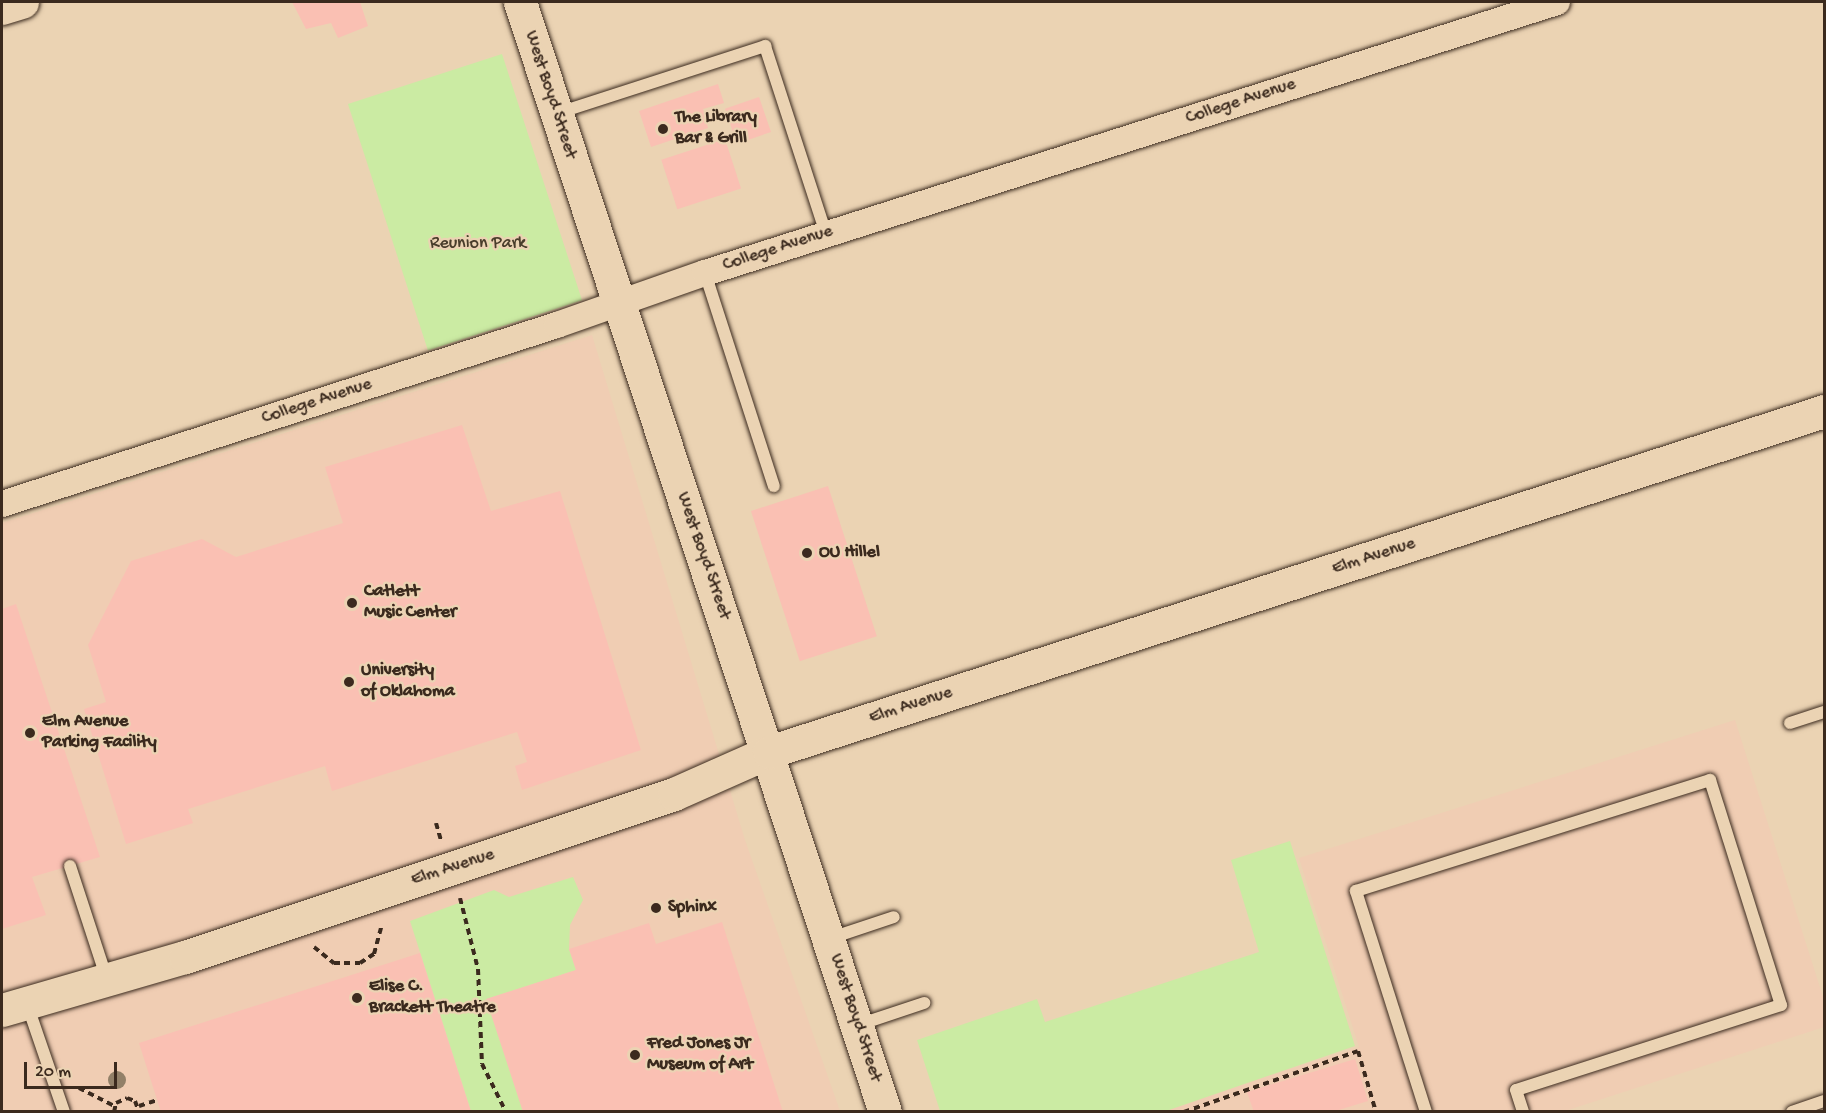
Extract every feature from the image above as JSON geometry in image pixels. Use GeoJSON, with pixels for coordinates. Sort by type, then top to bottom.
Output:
{"type":"FeatureCollection","features":[{"type":"Feature","properties":{"kind":"street"},"geometry":{"type":"LineString","coordinates":[[2,8],[22,2]]}},
{"type":"Feature","properties":{"kind":"street","name":"West Boyd Street"},"geometry":{"type":"LineString","coordinates":[[520,2],[617,303],[769,752],[885,1112]]}},
{"type":"Feature","properties":{"kind":"street","name":"College Avenue"},"geometry":{"type":"LineString","coordinates":[[2,504],[705,273],[1557,2]]}},
{"type":"Feature","properties":{"kind":"street","name":"Elm Avenue"},"geometry":{"type":"LineString","coordinates":[[14,1006],[107,979],[674,794],[769,752],[1824,411]]}},
{"type":"Feature","properties":{"kind":"lane"},"geometry":{"type":"LineString","coordinates":[[556,113],[765,46],[826,234]]}},
{"type":"Feature","properties":{"kind":"lane"},"geometry":{"type":"LineString","coordinates":[[705,273],[774,486]]}},
{"type":"Feature","properties":{"kind":"lane"},"geometry":{"type":"LineString","coordinates":[[1790,723],[1824,712]]}},
{"type":"Feature","properties":{"kind":"lane"},"geometry":{"type":"LineString","coordinates":[[1426,1112],[1356,891],[1710,780],[1781,1005],[1516,1090],[1523,1112]]}},
{"type":"Feature","properties":{"kind":"lane"},"geometry":{"type":"LineString","coordinates":[[70,866],[107,979]]}},
{"type":"Feature","properties":{"kind":"lane"},"geometry":{"type":"LineString","coordinates":[[829,938],[894,917]]}},
{"type":"Feature","properties":{"kind":"lane"},"geometry":{"type":"LineString","coordinates":[[858,1025],[924,1003]]}},
{"type":"Feature","properties":{"kind":"lane"},"geometry":{"type":"LineString","coordinates":[[14,1006],[64,1112]]}},
{"type":"Feature","properties":{"kind":"lane"},"geometry":{"type":"LineString","coordinates":[[1791,1112],[1824,1101]]}},
{"type":"Feature","properties":{"kind":"path"},"geometry":{"type":"LineString","coordinates":[[436,823],[451,868],[478,969],[482,1064],[506,1112]]}},
{"type":"Feature","properties":{"kind":"path"},"geometry":{"type":"LineString","coordinates":[[314,948],[334,963],[360,963],[374,954],[382,925]]}},
{"type":"Feature","properties":{"kind":"path"},"geometry":{"type":"LineString","coordinates":[[1184,1112],[1358,1051],[1376,1112]]}},
{"type":"Feature","properties":{"kind":"path"},"geometry":{"type":"LineString","coordinates":[[73,1084],[114,1109],[127,1098],[139,1109],[157,1100]]}},
{"type":"Feature","properties":{"kind":"shaded area","name":"University of Oklahoma"},"geometry":{"type":"Polygon","coordinates":[[[592,335],[745,840],[840,1111],[2,1111],[2,523],[592,335]]]}},
{"type":"Feature","properties":{"kind":"shaded area"},"geometry":{"type":"Polygon","coordinates":[[[1735,720],[1824,1000],[1824,1027],[1565,1111],[1152,1112],[1359,1047],[1299,858],[1735,720]]]}},
{"type":"Feature","properties":{"kind":"green space","name":"Reunion Park"},"geometry":{"type":"Polygon","coordinates":[[[502,54],[582,300],[428,350],[348,104],[502,54]]]}},
{"type":"Feature","properties":{"kind":"green space"},"geometry":{"type":"Polygon","coordinates":[[[1290,841],[1355,1046],[1166,1111],[940,1111],[917,1040],[1037,999],[1045,1022],[1259,952],[1231,860],[1290,841]]]}},
{"type":"Feature","properties":{"kind":"green space"},"geometry":{"type":"Polygon","coordinates":[[[573,877],[583,900],[570,925],[569,949],[576,970],[487,999],[523,1111],[471,1111],[410,921],[494,890],[509,897],[573,877]]]}},
{"type":"Feature","properties":{"kind":"building"},"geometry":{"type":"Polygon","coordinates":[[[292,2],[360,2],[368,26],[338,38],[331,23],[306,29],[292,2]]]}},
{"type":"Feature","properties":{"kind":"building"},"geometry":{"type":"Polygon","coordinates":[[[718,84],[724,103],[703,109],[708,128],[651,147],[639,111],[718,84]]]}},
{"type":"Feature","properties":{"kind":"building"},"geometry":{"type":"Polygon","coordinates":[[[759,97],[771,132],[737,144],[725,109],[759,97]]]}},
{"type":"Feature","properties":{"kind":"building"},"geometry":{"type":"Polygon","coordinates":[[[725,139],[741,188],[677,209],[661,160],[725,139]]]}},
{"type":"Feature","properties":{"kind":"building","name":"Catlett Music Center"},"geometry":{"type":"Polygon","coordinates":[[[462,425],[491,511],[560,491],[641,750],[522,790],[515,766],[527,762],[517,732],[332,791],[325,766],[188,809],[193,823],[126,844],[84,709],[106,702],[88,645],[131,561],[202,539],[236,557],[343,523],[325,467],[462,425]]]}},
{"type":"Feature","properties":{"kind":"building","name":"OU Hillel"},"geometry":{"type":"Polygon","coordinates":[[[828,486],[877,636],[800,661],[751,511],[828,486]]]}},
{"type":"Feature","properties":{"kind":"building","name":"Elm Avenue Parking Facility"},"geometry":{"type":"Polygon","coordinates":[[[16,604],[100,857],[32,877],[46,915],[2,929],[2,609],[16,604]]]}},
{"type":"Feature","properties":{"kind":"building","name":"Fred Jones Jr Museum of Art"},"geometry":{"type":"Polygon","coordinates":[[[722,922],[783,1112],[523,1112],[486,999],[576,970],[569,949],[649,923],[656,944],[722,922]]]}},
{"type":"Feature","properties":{"kind":"building","name":"Elise C. Brackett Theatre"},"geometry":{"type":"Polygon","coordinates":[[[420,953],[471,1112],[161,1112],[139,1043],[420,953]]]}},
{"type":"Feature","properties":{"kind":"building"},"geometry":{"type":"Polygon","coordinates":[[[1355,1059],[1368,1101],[1332,1112],[1254,1112],[1247,1092],[1355,1059]]]}},
{"type":"Feature","properties":{"kind":"place","name":"The Library Bar & Grill"},"geometry":{"type":"Point","coordinates":[663,129]}},
{"type":"Feature","properties":{"kind":"place","name":"OU Hillel"},"geometry":{"type":"Point","coordinates":[807,553]}},
{"type":"Feature","properties":{"kind":"place","name":"Catlett Music Center"},"geometry":{"type":"Point","coordinates":[352,603]}},
{"type":"Feature","properties":{"kind":"place","name":"University of Oklahoma"},"geometry":{"type":"Point","coordinates":[349,682]}},
{"type":"Feature","properties":{"kind":"place","name":"Elm Avenue Parking Facility"},"geometry":{"type":"Point","coordinates":[30,733]}},
{"type":"Feature","properties":{"kind":"place","name":"Sphinx"},"geometry":{"type":"Point","coordinates":[656,908]}},
{"type":"Feature","properties":{"kind":"place","name":"Elise C. Brackett Theatre"},"geometry":{"type":"Point","coordinates":[357,998]}},
{"type":"Feature","properties":{"kind":"place","name":"Fred Jones Jr Museum of Art"},"geometry":{"type":"Point","coordinates":[635,1055]}}]}
